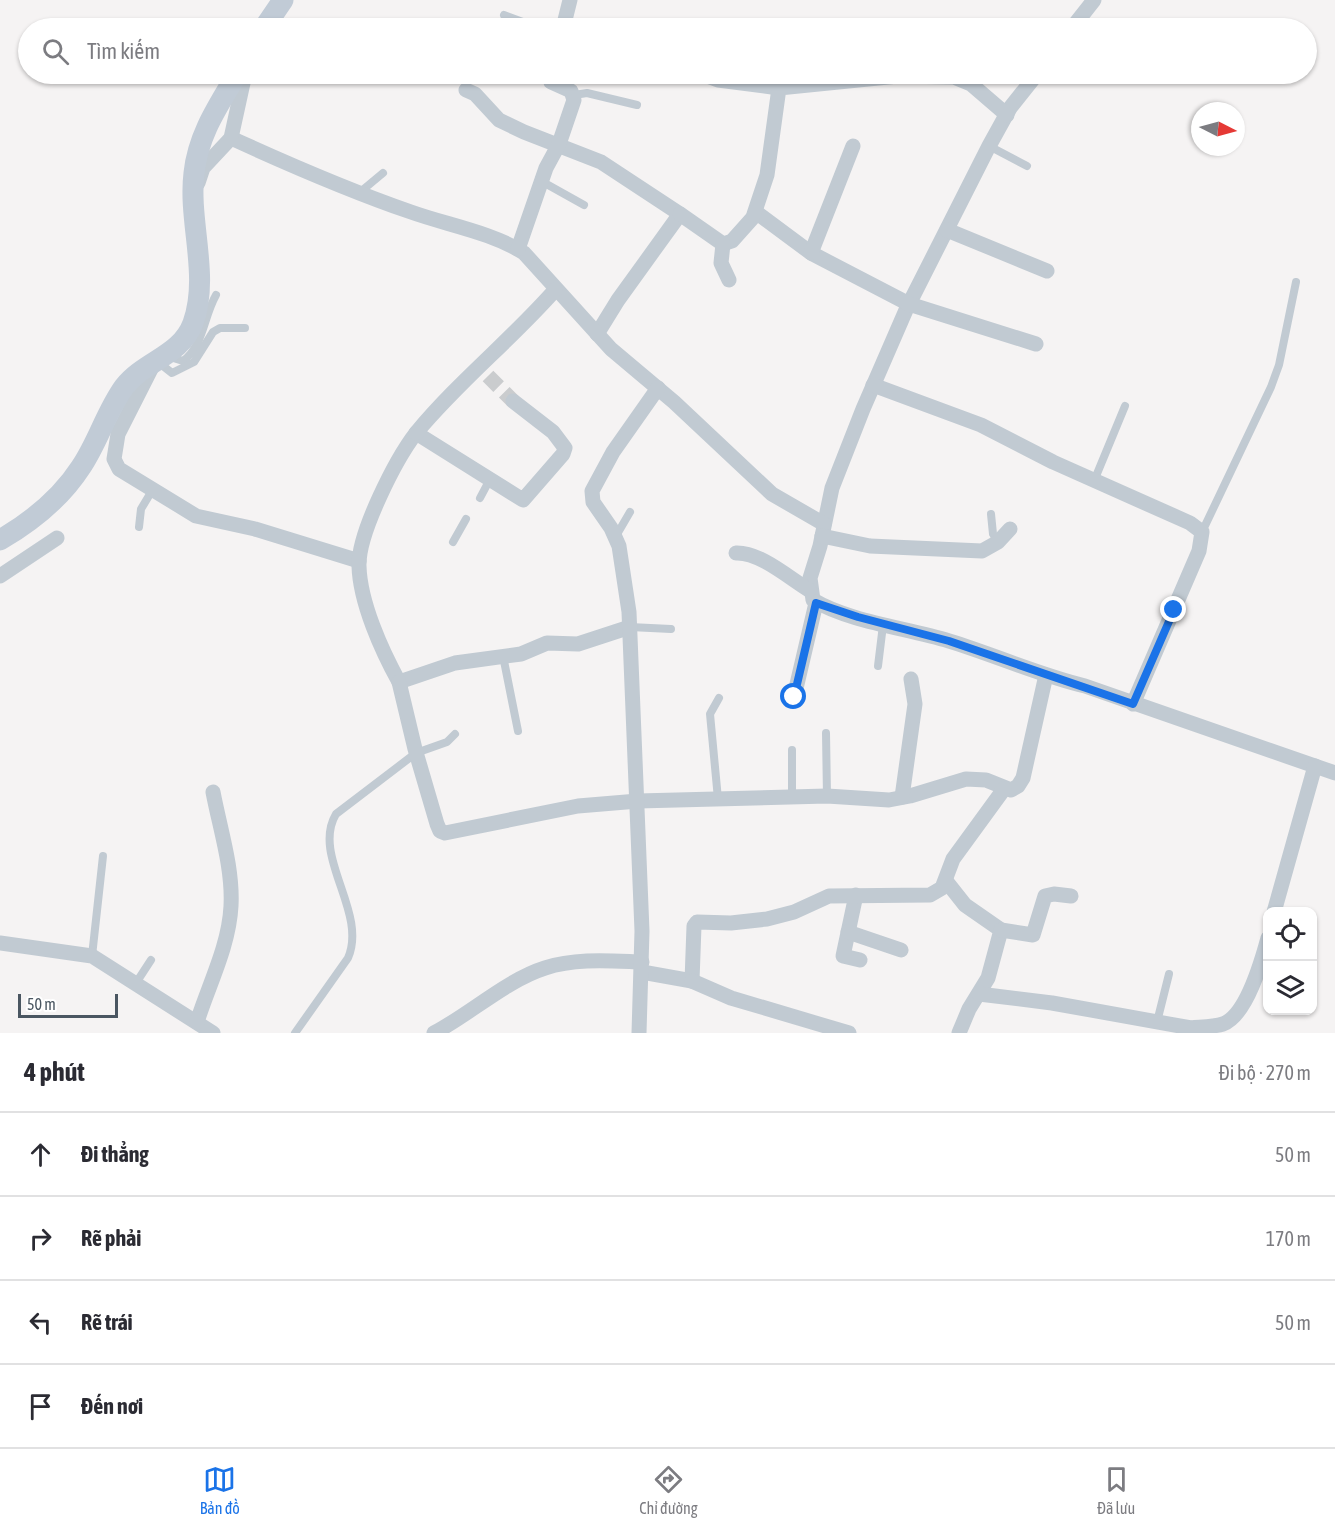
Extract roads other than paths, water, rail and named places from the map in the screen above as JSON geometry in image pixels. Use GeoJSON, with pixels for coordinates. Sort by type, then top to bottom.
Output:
{"type":"FeatureCollection","features":[{"type":"Feature","properties":{"kind":"street"},"geometry":{"type":"LineString","coordinates":[[271,18],[283,0]]}},
{"type":"Feature","properties":{"kind":"street"},"geometry":{"type":"LineString","coordinates":[[566,18],[570,0]]}},
{"type":"Feature","properties":{"kind":"street"},"geometry":{"type":"LineString","coordinates":[[1080,18],[1094,0]]}},
{"type":"Feature","properties":{"kind":"street"},"geometry":{"type":"LineString","coordinates":[[0,540],[22,528],[54,499],[81,468],[125,386],[184,341],[193,322],[198,284],[194,175],[205,128],[231,84]]}},
{"type":"Feature","properties":{"kind":"street"},"geometry":{"type":"LineString","coordinates":[[195,199],[203,168],[231,138],[243,84]]}},
{"type":"Feature","properties":{"kind":"street"},"geometry":{"type":"LineString","coordinates":[[518,249],[541,181],[559,144],[574,95],[555,84]]}},
{"type":"Feature","properties":{"kind":"street"},"geometry":{"type":"LineString","coordinates":[[748,84],[779,88],[819,84]]}},
{"type":"Feature","properties":{"kind":"street"},"geometry":{"type":"LineString","coordinates":[[971,84],[1007,115]]}},
{"type":"Feature","properties":{"kind":"street"},"geometry":{"type":"LineString","coordinates":[[794,697],[813,596],[811,574],[846,449],[909,304],[1007,115],[1030,84]]}},
{"type":"Feature","properties":{"kind":"street"},"geometry":{"type":"LineString","coordinates":[[723,244],[732,241],[754,214],[767,175],[779,88]]}},
{"type":"Feature","properties":{"kind":"street"},"geometry":{"type":"LineString","coordinates":[[466,90],[475,94],[499,120],[601,162],[723,244]]}},
{"type":"Feature","properties":{"kind":"street"},"geometry":{"type":"LineString","coordinates":[[231,138],[359,193],[438,222],[508,243],[518,249],[538,267],[555,290],[597,334],[772,494],[823,530],[870,546],[982,551],[998,542],[1010,529]]}},
{"type":"Feature","properties":{"kind":"street"},"geometry":{"type":"LineString","coordinates":[[811,253],[853,146]]}},
{"type":"Feature","properties":{"kind":"street"},"geometry":{"type":"LineString","coordinates":[[597,334],[618,300],[680,214]]}},
{"type":"Feature","properties":{"kind":"street"},"geometry":{"type":"LineString","coordinates":[[754,214],[761,215],[811,253],[909,304],[1036,344]]}},
{"type":"Feature","properties":{"kind":"street"},"geometry":{"type":"LineString","coordinates":[[947,230],[1047,271]]}},
{"type":"Feature","properties":{"kind":"street"},"geometry":{"type":"LineString","coordinates":[[723,244],[722,263],[729,280]]}},
{"type":"Feature","properties":{"kind":"street"},"geometry":{"type":"LineString","coordinates":[[555,290],[483,372],[416,433],[387,481],[362,546],[359,561],[361,582],[373,625],[399,682],[416,753],[440,831],[446,833],[578,806],[638,801],[718,801],[827,796],[889,800],[966,779],[986,780],[1004,789],[1018,786],[1023,778],[1046,675]]}},
{"type":"Feature","properties":{"kind":"street"},"geometry":{"type":"LineString","coordinates":[[159,360],[130,406],[114,453],[114,463],[119,469],[196,516],[255,529],[359,561]]}},
{"type":"Feature","properties":{"kind":"street"},"geometry":{"type":"LineString","coordinates":[[873,385],[981,425],[1094,481],[1190,523],[1202,532],[1199,551],[1133,704]]}},
{"type":"Feature","properties":{"kind":"street"},"geometry":{"type":"LineString","coordinates":[[639,1033],[642,967],[638,801],[630,627],[624,567],[615,537],[593,502],[592,491],[614,452],[658,388]]}},
{"type":"Feature","properties":{"kind":"street"},"geometry":{"type":"LineString","coordinates":[[416,433],[489,481],[523,500],[563,454],[565,448],[553,432],[513,401]]}},
{"type":"Feature","properties":{"kind":"street"},"geometry":{"type":"LineString","coordinates":[[103,427],[114,453]]}},
{"type":"Feature","properties":{"kind":"street"},"geometry":{"type":"LineString","coordinates":[[0,576],[57,538]]}},
{"type":"Feature","properties":{"kind":"street"},"geometry":{"type":"LineString","coordinates":[[736,553],[744,553],[761,560],[813,596],[884,623],[949,641],[1335,773]]}},
{"type":"Feature","properties":{"kind":"street"},"geometry":{"type":"LineString","coordinates":[[399,682],[455,663],[521,654],[548,643],[578,644],[630,627]]}},
{"type":"Feature","properties":{"kind":"street"},"geometry":{"type":"LineString","coordinates":[[902,797],[915,704],[911,679]]}},
{"type":"Feature","properties":{"kind":"street"},"geometry":{"type":"LineString","coordinates":[[1275,907],[1315,766]]}},
{"type":"Feature","properties":{"kind":"street"},"geometry":{"type":"LineString","coordinates":[[692,981],[694,926],[697,922],[731,923],[766,919],[794,912],[828,896],[930,895],[942,888],[953,859],[1004,789]]}},
{"type":"Feature","properties":{"kind":"street"},"geometry":{"type":"LineString","coordinates":[[197,1022],[221,956],[231,907],[231,879],[213,792]]}},
{"type":"Feature","properties":{"kind":"street"},"geometry":{"type":"LineString","coordinates":[[946,880],[965,905],[1001,930],[1033,934],[1045,896],[1054,894],[1071,896]]}},
{"type":"Feature","properties":{"kind":"street"},"geometry":{"type":"LineString","coordinates":[[856,895],[843,956],[860,960]]}},
{"type":"Feature","properties":{"kind":"street"},"geometry":{"type":"LineString","coordinates":[[960,1033],[969,1009],[988,978],[1001,930]]}},
{"type":"Feature","properties":{"kind":"street"},"geometry":{"type":"LineString","coordinates":[[848,932],[901,950]]}},
{"type":"Feature","properties":{"kind":"street"},"geometry":{"type":"LineString","coordinates":[[0,943],[92,956],[213,1033]]}},
{"type":"Feature","properties":{"kind":"street"},"geometry":{"type":"LineString","coordinates":[[979,994],[1052,1003],[1191,1028],[1221,1029],[1238,1010],[1250,991],[1263,956]]}},
{"type":"Feature","properties":{"kind":"street"},"geometry":{"type":"LineString","coordinates":[[434,1033],[523,977],[543,968],[583,962],[642,967],[692,981],[731,998],[849,1033]]}},
{"type":"Feature","properties":{"kind":"lane"},"geometry":{"type":"LineString","coordinates":[[504,15],[512,18]]}},
{"type":"Feature","properties":{"kind":"lane"},"geometry":{"type":"LineString","coordinates":[[574,95],[587,93],[637,105]]}},
{"type":"Feature","properties":{"kind":"lane"},"geometry":{"type":"LineString","coordinates":[[990,146],[1027,166]]}},
{"type":"Feature","properties":{"kind":"lane"},"geometry":{"type":"LineString","coordinates":[[359,193],[383,173]]}},
{"type":"Feature","properties":{"kind":"lane"},"geometry":{"type":"LineString","coordinates":[[541,181],[584,205]]}},
{"type":"Feature","properties":{"kind":"lane"},"geometry":{"type":"LineString","coordinates":[[1202,532],[1271,387],[1279,365],[1296,282]]}},
{"type":"Feature","properties":{"kind":"lane"},"geometry":{"type":"LineString","coordinates":[[159,360],[183,361],[193,353],[197,347],[208,309],[216,295]]}},
{"type":"Feature","properties":{"kind":"lane"},"geometry":{"type":"LineString","coordinates":[[159,360],[172,373],[195,362],[213,332],[220,327],[245,328]]}},
{"type":"Feature","properties":{"kind":"lane"},"geometry":{"type":"LineString","coordinates":[[1094,481],[1125,406]]}},
{"type":"Feature","properties":{"kind":"lane"},"geometry":{"type":"LineString","coordinates":[[480,498],[489,481]]}},
{"type":"Feature","properties":{"kind":"lane"},"geometry":{"type":"LineString","coordinates":[[139,527],[141,509],[153,489]]}},
{"type":"Feature","properties":{"kind":"lane"},"geometry":{"type":"LineString","coordinates":[[615,537],[630,512]]}},
{"type":"Feature","properties":{"kind":"lane"},"geometry":{"type":"LineString","coordinates":[[991,514],[993,534],[998,542]]}},
{"type":"Feature","properties":{"kind":"lane"},"geometry":{"type":"LineString","coordinates":[[453,542],[466,519]]}},
{"type":"Feature","properties":{"kind":"lane"},"geometry":{"type":"LineString","coordinates":[[878,666],[884,623]]}},
{"type":"Feature","properties":{"kind":"lane"},"geometry":{"type":"LineString","coordinates":[[630,627],[671,629]]}},
{"type":"Feature","properties":{"kind":"lane"},"geometry":{"type":"LineString","coordinates":[[503,656],[518,731]]}},
{"type":"Feature","properties":{"kind":"lane"},"geometry":{"type":"LineString","coordinates":[[718,801],[710,714],[719,698]]}},
{"type":"Feature","properties":{"kind":"lane"},"geometry":{"type":"LineString","coordinates":[[826,733],[827,796]]}},
{"type":"Feature","properties":{"kind":"lane"},"geometry":{"type":"LineString","coordinates":[[295,1033],[348,958],[353,945],[350,909],[329,837],[331,823],[336,814],[416,753],[447,742],[455,734]]}},
{"type":"Feature","properties":{"kind":"lane"},"geometry":{"type":"LineString","coordinates":[[792,750],[792,797]]}},
{"type":"Feature","properties":{"kind":"lane"},"geometry":{"type":"LineString","coordinates":[[92,956],[103,856]]}},
{"type":"Feature","properties":{"kind":"lane"},"geometry":{"type":"LineString","coordinates":[[136,983],[151,960]]}},
{"type":"Feature","properties":{"kind":"lane"},"geometry":{"type":"LineString","coordinates":[[1157,1022],[1169,974]]}},
{"type":"Feature","properties":{"kind":"tunnel"},"geometry":{"type":"LineString","coordinates":[[488,376],[513,401]]}}]}
